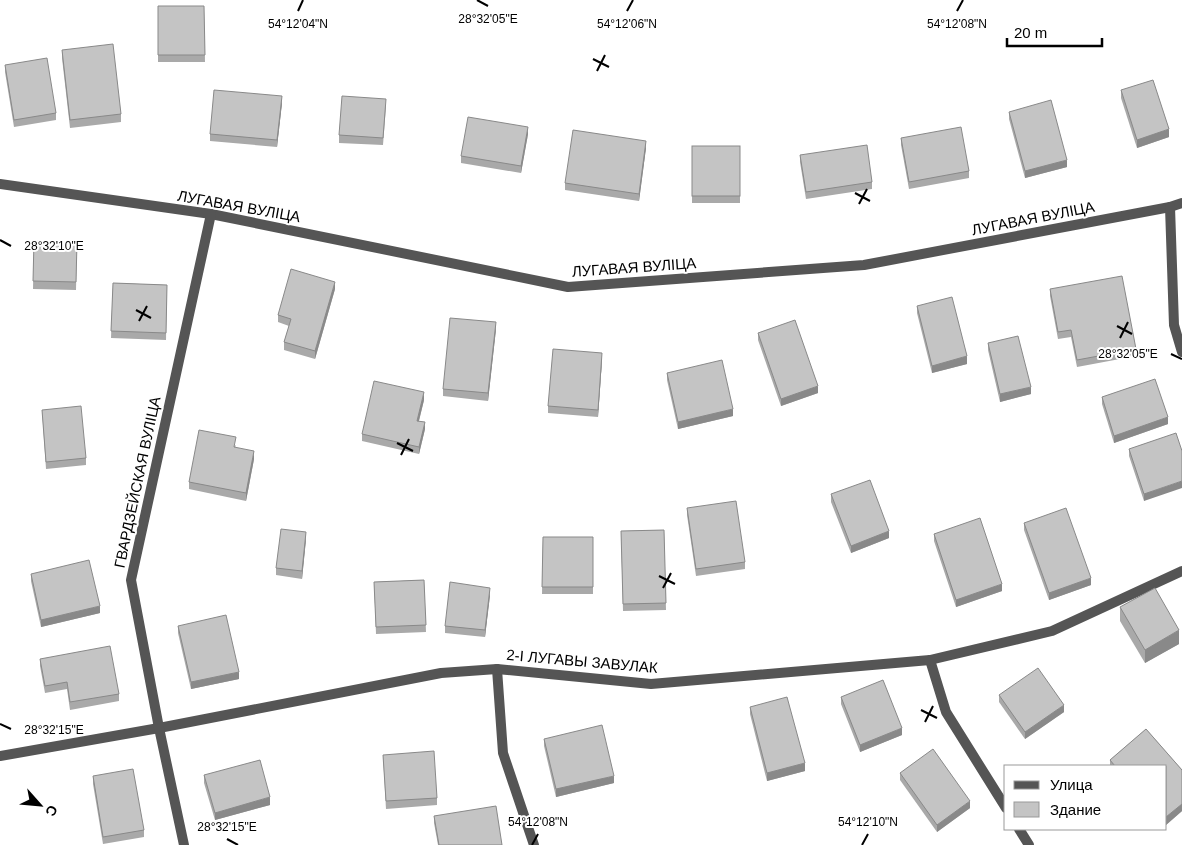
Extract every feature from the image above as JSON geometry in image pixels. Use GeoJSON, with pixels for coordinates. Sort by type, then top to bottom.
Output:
{"type":"FeatureCollection","features":[{"type":"Feature","properties":{"kind":"street","name":"ЛУГАВАЯ ВУЛІЦА"},"geometry":{"type":"LineString","coordinates":[[0,184],[211,214],[568,287],[864,265],[1170,207],[1182,203]]}},
{"type":"Feature","properties":{"kind":"street"},"geometry":{"type":"LineString","coordinates":[[1170,207],[1174,325],[1182,352]]}},
{"type":"Feature","properties":{"kind":"street","name":"ГВАРДЗЕЙСКАЯ ВУЛІЦА"},"geometry":{"type":"LineString","coordinates":[[184,845],[159,728],[131,580],[211,214]]}},
{"type":"Feature","properties":{"kind":"street","name":"2-І ЛУГАВЫ ЗАВУЛАК"},"geometry":{"type":"LineString","coordinates":[[0,756],[159,728],[441,673],[497,668],[651,684],[930,660],[1052,631],[1182,572]]}},
{"type":"Feature","properties":{"kind":"street"},"geometry":{"type":"LineString","coordinates":[[930,660],[946,712],[1004,805]]}},
{"type":"Feature","properties":{"kind":"street"},"geometry":{"type":"LineString","coordinates":[[497,668],[503,753],[534,845]]}},
{"type":"Feature","properties":{"kind":"street"},"geometry":{"type":"LineString","coordinates":[[1020,830],[1029,845]]}},
{"type":"Feature","properties":{"kind":"building"},"geometry":{"type":"Polygon","coordinates":[[[158,6],[204,6],[205,55],[158,55],[158,6]]]}},
{"type":"Feature","properties":{"kind":"building"},"geometry":{"type":"Polygon","coordinates":[[[113,44],[121,114],[70,120],[62,50],[113,44]]]}},
{"type":"Feature","properties":{"kind":"building"},"geometry":{"type":"Polygon","coordinates":[[[47,58],[56,113],[14,120],[5,65],[47,58]]]}},
{"type":"Feature","properties":{"kind":"building"},"geometry":{"type":"Polygon","coordinates":[[[1153,80],[1169,129],[1137,140],[1121,90],[1153,80]]]}},
{"type":"Feature","properties":{"kind":"building"},"geometry":{"type":"Polygon","coordinates":[[[214,90],[282,96],[277,140],[210,134],[214,90]]]}},
{"type":"Feature","properties":{"kind":"building"},"geometry":{"type":"Polygon","coordinates":[[[342,96],[386,99],[383,138],[339,135],[342,96]]]}},
{"type":"Feature","properties":{"kind":"building"},"geometry":{"type":"Polygon","coordinates":[[[1051,100],[1067,160],[1025,171],[1009,112],[1051,100]]]}},
{"type":"Feature","properties":{"kind":"building"},"geometry":{"type":"Polygon","coordinates":[[[468,117],[528,127],[521,166],[461,156],[468,117]]]}},
{"type":"Feature","properties":{"kind":"building"},"geometry":{"type":"Polygon","coordinates":[[[961,127],[969,171],[909,182],[901,138],[961,127]]]}},
{"type":"Feature","properties":{"kind":"building"},"geometry":{"type":"Polygon","coordinates":[[[573,130],[646,141],[639,194],[565,183],[573,130]]]}},
{"type":"Feature","properties":{"kind":"building"},"geometry":{"type":"Polygon","coordinates":[[[867,145],[872,182],[806,192],[800,155],[867,145]]]}},
{"type":"Feature","properties":{"kind":"building"},"geometry":{"type":"Polygon","coordinates":[[[692,146],[740,146],[740,196],[692,196],[692,146]]]}},
{"type":"Feature","properties":{"kind":"building"},"geometry":{"type":"Polygon","coordinates":[[[34,241],[77,242],[76,282],[33,281],[34,241]]]}},
{"type":"Feature","properties":{"kind":"building"},"geometry":{"type":"Polygon","coordinates":[[[291,269],[335,282],[315,351],[284,342],[291,319],[278,315],[291,269]]]}},
{"type":"Feature","properties":{"kind":"building"},"geometry":{"type":"Polygon","coordinates":[[[1122,276],[1136,349],[1077,360],[1071,330],[1058,332],[1050,289],[1122,276]]]}},
{"type":"Feature","properties":{"kind":"building"},"geometry":{"type":"Polygon","coordinates":[[[113,283],[167,285],[166,333],[111,331],[113,283]]]}},
{"type":"Feature","properties":{"kind":"building"},"geometry":{"type":"Polygon","coordinates":[[[952,297],[967,356],[932,366],[917,306],[952,297]]]}},
{"type":"Feature","properties":{"kind":"building"},"geometry":{"type":"Polygon","coordinates":[[[450,318],[496,322],[488,393],[443,389],[450,318]]]}},
{"type":"Feature","properties":{"kind":"building"},"geometry":{"type":"Polygon","coordinates":[[[795,320],[818,386],[781,399],[758,333],[795,320]]]}},
{"type":"Feature","properties":{"kind":"building"},"geometry":{"type":"Polygon","coordinates":[[[1018,336],[1031,387],[1000,394],[988,343],[1018,336]]]}},
{"type":"Feature","properties":{"kind":"building"},"geometry":{"type":"Polygon","coordinates":[[[553,349],[602,353],[598,410],[548,406],[553,349]]]}},
{"type":"Feature","properties":{"kind":"building"},"geometry":{"type":"Polygon","coordinates":[[[722,360],[733,409],[678,422],[667,373],[722,360]]]}},
{"type":"Feature","properties":{"kind":"building"},"geometry":{"type":"Polygon","coordinates":[[[1155,379],[1168,417],[1114,436],[1102,397],[1155,379]]]}},
{"type":"Feature","properties":{"kind":"building"},"geometry":{"type":"Polygon","coordinates":[[[374,381],[424,392],[417,421],[425,422],[419,447],[362,434],[374,381]]]}},
{"type":"Feature","properties":{"kind":"building"},"geometry":{"type":"Polygon","coordinates":[[[81,406],[86,458],[46,462],[42,410],[81,406]]]}},
{"type":"Feature","properties":{"kind":"building"},"geometry":{"type":"Polygon","coordinates":[[[199,430],[236,437],[234,447],[254,451],[246,493],[189,482],[199,430]]]}},
{"type":"Feature","properties":{"kind":"building"},"geometry":{"type":"Polygon","coordinates":[[[1176,433],[1182,451],[1182,481],[1144,494],[1129,449],[1176,433]]]}},
{"type":"Feature","properties":{"kind":"building"},"geometry":{"type":"Polygon","coordinates":[[[870,480],[889,531],[851,546],[831,494],[870,480]]]}},
{"type":"Feature","properties":{"kind":"building"},"geometry":{"type":"Polygon","coordinates":[[[736,501],[745,562],[696,569],[687,508],[736,501]]]}},
{"type":"Feature","properties":{"kind":"building"},"geometry":{"type":"Polygon","coordinates":[[[1066,508],[1091,578],[1049,593],[1024,523],[1066,508]]]}},
{"type":"Feature","properties":{"kind":"building"},"geometry":{"type":"Polygon","coordinates":[[[980,518],[1002,584],[956,600],[934,534],[980,518]]]}},
{"type":"Feature","properties":{"kind":"building"},"geometry":{"type":"Polygon","coordinates":[[[281,529],[306,532],[302,571],[276,568],[281,529]]]}},
{"type":"Feature","properties":{"kind":"building"},"geometry":{"type":"Polygon","coordinates":[[[664,530],[666,603],[623,604],[621,531],[664,530]]]}},
{"type":"Feature","properties":{"kind":"building"},"geometry":{"type":"Polygon","coordinates":[[[543,537],[593,537],[593,587],[542,587],[543,537]]]}},
{"type":"Feature","properties":{"kind":"building"},"geometry":{"type":"Polygon","coordinates":[[[89,560],[100,606],[41,620],[31,574],[89,560]]]}},
{"type":"Feature","properties":{"kind":"building"},"geometry":{"type":"Polygon","coordinates":[[[424,580],[426,625],[376,627],[374,582],[424,580]]]}},
{"type":"Feature","properties":{"kind":"building"},"geometry":{"type":"Polygon","coordinates":[[[450,582],[490,588],[485,630],[445,626],[450,582]]]}},
{"type":"Feature","properties":{"kind":"building"},"geometry":{"type":"Polygon","coordinates":[[[1155,588],[1179,630],[1145,650],[1120,607],[1155,588]]]}},
{"type":"Feature","properties":{"kind":"building"},"geometry":{"type":"Polygon","coordinates":[[[226,615],[239,672],[191,682],[178,626],[226,615]]]}},
{"type":"Feature","properties":{"kind":"building"},"geometry":{"type":"Polygon","coordinates":[[[110,646],[119,694],[70,702],[67,682],[45,686],[40,659],[110,646]]]}},
{"type":"Feature","properties":{"kind":"building"},"geometry":{"type":"Polygon","coordinates":[[[1038,668],[1064,705],[1025,732],[999,695],[1038,668]]]}},
{"type":"Feature","properties":{"kind":"building"},"geometry":{"type":"Polygon","coordinates":[[[883,680],[902,728],[860,745],[841,697],[883,680]]]}},
{"type":"Feature","properties":{"kind":"building"},"geometry":{"type":"Polygon","coordinates":[[[787,697],[805,763],[767,773],[750,707],[787,697]]]}},
{"type":"Feature","properties":{"kind":"building"},"geometry":{"type":"Polygon","coordinates":[[[602,725],[614,776],[556,789],[544,739],[602,725]]]}},
{"type":"Feature","properties":{"kind":"building"},"geometry":{"type":"Polygon","coordinates":[[[1146,729],[1182,770],[1182,804],[1167,816],[1167,765],[1114,765],[1110,760],[1146,729]]]}},
{"type":"Feature","properties":{"kind":"building"},"geometry":{"type":"Polygon","coordinates":[[[933,749],[970,801],[937,825],[900,773],[933,749]]]}},
{"type":"Feature","properties":{"kind":"building"},"geometry":{"type":"Polygon","coordinates":[[[434,751],[437,798],[386,801],[383,755],[434,751]]]}},
{"type":"Feature","properties":{"kind":"building"},"geometry":{"type":"Polygon","coordinates":[[[260,760],[270,797],[215,813],[204,775],[260,760]]]}},
{"type":"Feature","properties":{"kind":"building"},"geometry":{"type":"Polygon","coordinates":[[[133,769],[144,830],[103,837],[93,776],[133,769]]]}},
{"type":"Feature","properties":{"kind":"building"},"geometry":{"type":"Polygon","coordinates":[[[496,806],[502,845],[439,845],[434,816],[496,806]]]}}]}
